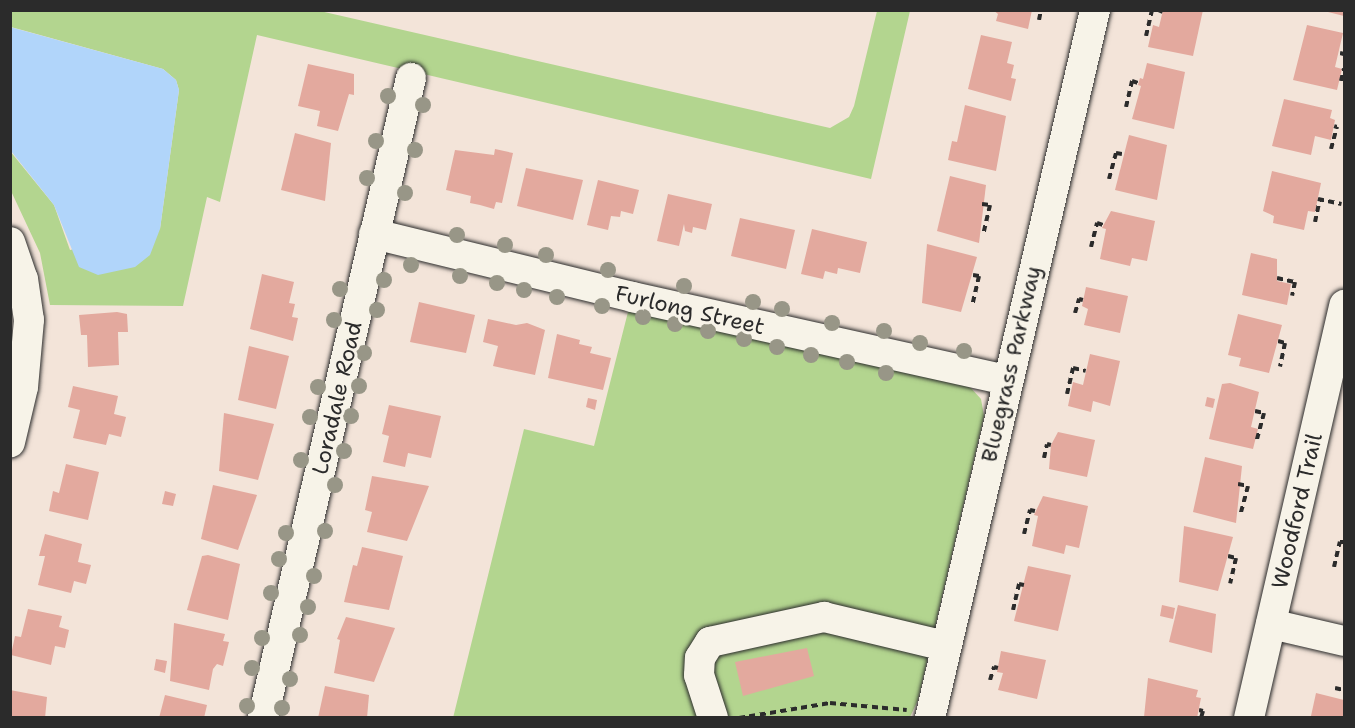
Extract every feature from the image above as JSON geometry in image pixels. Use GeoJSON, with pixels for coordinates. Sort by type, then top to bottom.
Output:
{"type":"FeatureCollection","features":[{"type":"Feature","properties":{"kind":"street","name":"Bluegrass Parkway"},"geometry":{"type":"LineString","coordinates":[[922,714],[945,646],[1095,10]]}},
{"type":"Feature","properties":{"kind":"street","name":"Loradale Road"},"geometry":{"type":"LineString","coordinates":[[263,717],[411,78]]}},
{"type":"Feature","properties":{"kind":"street","name":"Furlong Street"},"geometry":{"type":"LineString","coordinates":[[374,234],[632,297],[1006,380]]}},
{"type":"Feature","properties":{"kind":"street"},"geometry":{"type":"LineString","coordinates":[[10,242],[23,279],[29,320],[23,387],[10,442]]}},
{"type":"Feature","properties":{"kind":"street","name":"Woodford Trail"},"geometry":{"type":"LineString","coordinates":[[1249,717],[1344,313]]}},
{"type":"Feature","properties":{"kind":"street"},"geometry":{"type":"LineString","coordinates":[[713,717],[699,675],[700,658],[710,642],[807,618],[824,618],[945,646]]}},
{"type":"Feature","properties":{"kind":"street"},"geometry":{"type":"LineString","coordinates":[[1271,624],[1344,641]]}},
{"type":"Feature","properties":{"kind":"path"},"geometry":{"type":"LineString","coordinates":[[1039,20],[1041,10]]}},
{"type":"Feature","properties":{"kind":"path"},"geometry":{"type":"LineString","coordinates":[[1146,36],[1152,10]]}},
{"type":"Feature","properties":{"kind":"path"},"geometry":{"type":"LineString","coordinates":[[1341,81],[1344,68]]}},
{"type":"Feature","properties":{"kind":"path"},"geometry":{"type":"LineString","coordinates":[[1126,107],[1132,81],[1138,83]]}},
{"type":"Feature","properties":{"kind":"path"},"geometry":{"type":"LineString","coordinates":[[1331,149],[1337,127],[1334,126]]}},
{"type":"Feature","properties":{"kind":"path"},"geometry":{"type":"LineString","coordinates":[[1110,179],[1116,153],[1122,154]]}},
{"type":"Feature","properties":{"kind":"path"},"geometry":{"type":"LineString","coordinates":[[1315,222],[1319,199],[1341,204]]}},
{"type":"Feature","properties":{"kind":"path"},"geometry":{"type":"LineString","coordinates":[[982,204],[990,205],[984,232]]}},
{"type":"Feature","properties":{"kind":"path"},"geometry":{"type":"LineString","coordinates":[[1091,247],[1097,223],[1103,225]]}},
{"type":"Feature","properties":{"kind":"path"},"geometry":{"type":"LineString","coordinates":[[973,275],[979,276],[973,303]]}},
{"type":"Feature","properties":{"kind":"path"},"geometry":{"type":"LineString","coordinates":[[1277,278],[1295,282],[1292,296]]}},
{"type":"Feature","properties":{"kind":"path"},"geometry":{"type":"LineString","coordinates":[[1075,313],[1079,298],[1083,300]]}},
{"type":"Feature","properties":{"kind":"path"},"geometry":{"type":"LineString","coordinates":[[1278,341],[1285,342],[1280,366]]}},
{"type":"Feature","properties":{"kind":"path"},"geometry":{"type":"LineString","coordinates":[[1067,394],[1074,368],[1086,371]]}},
{"type":"Feature","properties":{"kind":"path"},"geometry":{"type":"LineString","coordinates":[[1254,411],[1264,413],[1257,440]]}},
{"type":"Feature","properties":{"kind":"path"},"geometry":{"type":"LineString","coordinates":[[1044,458],[1047,444],[1051,446]]}},
{"type":"Feature","properties":{"kind":"path"},"geometry":{"type":"LineString","coordinates":[[1238,484],[1248,486],[1241,513]]}},
{"type":"Feature","properties":{"kind":"path"},"geometry":{"type":"LineString","coordinates":[[1024,534],[1030,510],[1035,511]]}},
{"type":"Feature","properties":{"kind":"path"},"geometry":{"type":"LineString","coordinates":[[1334,567],[1340,542],[1344,542]]}},
{"type":"Feature","properties":{"kind":"path"},"geometry":{"type":"LineString","coordinates":[[1228,556],[1236,558],[1230,584]]}},
{"type":"Feature","properties":{"kind":"path"},"geometry":{"type":"LineString","coordinates":[[1013,610],[1019,584],[1024,585]]}},
{"type":"Feature","properties":{"kind":"path"},"geometry":{"type":"LineString","coordinates":[[990,680],[994,667],[998,668]]}},
{"type":"Feature","properties":{"kind":"path"},"geometry":{"type":"LineString","coordinates":[[1335,688],[1344,690]]}},
{"type":"Feature","properties":{"kind":"path"},"geometry":{"type":"LineString","coordinates":[[739,717],[830,703],[922,714]]}},
{"type":"Feature","properties":{"kind":"path"},"geometry":{"type":"LineString","coordinates":[[1198,710],[1203,711],[1201,717]]}},
{"type":"Feature","properties":{"kind":"green space"},"geometry":{"type":"Polygon","coordinates":[[[11,11],[320,11],[830,128],[849,117],[854,106],[877,11],[910,11],[871,179],[257,35],[220,202],[207,197],[183,306],[50,305],[40,253],[11,191],[10,151],[54,205],[70,250],[160,229],[179,90],[176,80],[163,69],[11,27],[11,11]]]}},
{"type":"Feature","properties":{"kind":"green space"},"geometry":{"type":"Polygon","coordinates":[[[629,308],[943,380],[970,387],[981,399],[984,416],[918,700],[910,717],[453,718],[524,429],[594,446],[629,308]]]}},
{"type":"Feature","properties":{"kind":"water"},"geometry":{"type":"Polygon","coordinates":[[[10,27],[163,69],[176,80],[179,90],[160,229],[150,255],[135,267],[98,275],[79,267],[54,205],[11,151],[10,27]]]}},
{"type":"Feature","properties":{"kind":"building"},"geometry":{"type":"Polygon","coordinates":[[[993,10],[1032,10],[1028,29],[996,21],[998,14],[993,10]]]}},
{"type":"Feature","properties":{"kind":"building"},"geometry":{"type":"Polygon","coordinates":[[[1163,10],[1203,10],[1193,56],[1148,47],[1153,25],[1159,27],[1163,10]]]}},
{"type":"Feature","properties":{"kind":"building"},"geometry":{"type":"Polygon","coordinates":[[[1344,10],[1344,16],[1324,11],[1344,10]]]}},
{"type":"Feature","properties":{"kind":"building"},"geometry":{"type":"Polygon","coordinates":[[[1307,25],[1343,33],[1335,67],[1342,69],[1337,90],[1293,80],[1307,25]]]}},
{"type":"Feature","properties":{"kind":"building"},"geometry":{"type":"Polygon","coordinates":[[[981,35],[1012,42],[1007,63],[1014,65],[1011,78],[1016,79],[1011,101],[968,89],[981,35]]]}},
{"type":"Feature","properties":{"kind":"building"},"geometry":{"type":"Polygon","coordinates":[[[1147,63],[1185,72],[1174,129],[1132,119],[1141,86],[1138,85],[1140,78],[1143,79],[1147,63]]]}},
{"type":"Feature","properties":{"kind":"building"},"geometry":{"type":"Polygon","coordinates":[[[308,64],[354,74],[354,95],[349,94],[338,131],[317,126],[320,111],[298,106],[308,64]]]}},
{"type":"Feature","properties":{"kind":"building"},"geometry":{"type":"Polygon","coordinates":[[[1284,99],[1332,110],[1330,118],[1335,120],[1331,140],[1315,136],[1311,155],[1272,146],[1284,99]]]}},
{"type":"Feature","properties":{"kind":"building"},"geometry":{"type":"Polygon","coordinates":[[[965,105],[1006,116],[996,171],[948,160],[952,141],[957,142],[965,105]]]}},
{"type":"Feature","properties":{"kind":"building"},"geometry":{"type":"Polygon","coordinates":[[[295,133],[331,143],[325,201],[281,190],[295,133]]]}},
{"type":"Feature","properties":{"kind":"building"},"geometry":{"type":"Polygon","coordinates":[[[1129,135],[1167,145],[1157,200],[1115,190],[1129,135]]]}},
{"type":"Feature","properties":{"kind":"building"},"geometry":{"type":"Polygon","coordinates":[[[495,149],[513,153],[502,203],[496,202],[494,209],[470,203],[471,196],[446,190],[455,150],[494,155],[495,149]]]}},
{"type":"Feature","properties":{"kind":"building"},"geometry":{"type":"Polygon","coordinates":[[[526,168],[583,180],[573,220],[517,206],[526,168]]]}},
{"type":"Feature","properties":{"kind":"building"},"geometry":{"type":"Polygon","coordinates":[[[1272,171],[1321,183],[1315,212],[1308,211],[1304,230],[1273,223],[1274,216],[1263,211],[1272,171]]]}},
{"type":"Feature","properties":{"kind":"building"},"geometry":{"type":"Polygon","coordinates":[[[950,176],[986,185],[979,243],[937,231],[950,176]]]}},
{"type":"Feature","properties":{"kind":"building"},"geometry":{"type":"Polygon","coordinates":[[[598,180],[639,190],[633,214],[621,211],[620,217],[611,216],[608,230],[587,225],[598,180]]]}},
{"type":"Feature","properties":{"kind":"building"},"geometry":{"type":"Polygon","coordinates":[[[668,194],[712,204],[706,230],[693,227],[692,233],[685,231],[684,224],[679,246],[657,241],[668,194]]]}},
{"type":"Feature","properties":{"kind":"building"},"geometry":{"type":"Polygon","coordinates":[[[1111,211],[1155,221],[1147,261],[1132,258],[1130,266],[1100,259],[1106,229],[1102,228],[1111,211]]]}},
{"type":"Feature","properties":{"kind":"building"},"geometry":{"type":"Polygon","coordinates":[[[740,218],[795,230],[786,269],[731,256],[740,218]]]}},
{"type":"Feature","properties":{"kind":"building"},"geometry":{"type":"Polygon","coordinates":[[[812,229],[867,242],[860,273],[838,268],[837,274],[825,271],[823,279],[801,274],[812,229]]]}},
{"type":"Feature","properties":{"kind":"building"},"geometry":{"type":"Polygon","coordinates":[[[927,244],[977,257],[961,312],[922,303],[927,244]]]}},
{"type":"Feature","properties":{"kind":"building"},"geometry":{"type":"Polygon","coordinates":[[[1251,253],[1277,259],[1277,281],[1291,284],[1287,305],[1242,295],[1251,253]]]}},
{"type":"Feature","properties":{"kind":"building"},"geometry":{"type":"Polygon","coordinates":[[[262,274],[294,282],[289,303],[295,304],[292,317],[298,318],[293,341],[250,329],[262,274]]]}},
{"type":"Feature","properties":{"kind":"building"},"geometry":{"type":"Polygon","coordinates":[[[1086,287],[1128,296],[1120,333],[1084,325],[1088,309],[1082,306],[1086,287]]]}},
{"type":"Feature","properties":{"kind":"building"},"geometry":{"type":"Polygon","coordinates":[[[419,302],[475,315],[466,353],[410,342],[419,302]]]}},
{"type":"Feature","properties":{"kind":"building"},"geometry":{"type":"Polygon","coordinates":[[[117,312],[127,314],[128,332],[118,332],[119,365],[88,367],[87,335],[81,335],[79,315],[117,312]]]}},
{"type":"Feature","properties":{"kind":"building"},"geometry":{"type":"Polygon","coordinates":[[[1238,314],[1282,325],[1269,373],[1239,366],[1241,358],[1228,355],[1238,314]]]}},
{"type":"Feature","properties":{"kind":"building"},"geometry":{"type":"Polygon","coordinates":[[[488,319],[516,325],[527,323],[545,330],[535,375],[493,366],[498,346],[483,342],[488,319]]]}},
{"type":"Feature","properties":{"kind":"building"},"geometry":{"type":"Polygon","coordinates":[[[557,334],[580,340],[579,344],[592,347],[590,353],[611,358],[603,390],[548,378],[557,334]]]}},
{"type":"Feature","properties":{"kind":"building"},"geometry":{"type":"Polygon","coordinates":[[[249,346],[289,356],[276,409],[238,400],[249,346]]]}},
{"type":"Feature","properties":{"kind":"building"},"geometry":{"type":"Polygon","coordinates":[[[1090,354],[1120,361],[1110,406],[1093,401],[1091,412],[1068,406],[1073,382],[1083,385],[1090,354]]]}},
{"type":"Feature","properties":{"kind":"building"},"geometry":{"type":"Polygon","coordinates":[[[1230,383],[1259,392],[1251,427],[1258,429],[1253,449],[1209,439],[1222,384],[1230,383]]]}},
{"type":"Feature","properties":{"kind":"building"},"geometry":{"type":"Polygon","coordinates":[[[73,386],[118,396],[114,414],[126,417],[121,437],[109,434],[106,445],[73,438],[80,410],[68,407],[73,386]]]}},
{"type":"Feature","properties":{"kind":"building"},"geometry":{"type":"Polygon","coordinates":[[[1207,397],[1215,399],[1213,408],[1205,406],[1207,397]]]}},
{"type":"Feature","properties":{"kind":"building"},"geometry":{"type":"Polygon","coordinates":[[[588,398],[597,400],[595,410],[586,407],[588,398]]]}},
{"type":"Feature","properties":{"kind":"building"},"geometry":{"type":"Polygon","coordinates":[[[389,405],[441,416],[431,458],[408,453],[405,467],[383,462],[389,436],[382,434],[389,405]]]}},
{"type":"Feature","properties":{"kind":"building"},"geometry":{"type":"Polygon","coordinates":[[[224,413],[274,424],[258,480],[219,471],[224,413]]]}},
{"type":"Feature","properties":{"kind":"building"},"geometry":{"type":"Polygon","coordinates":[[[1058,432],[1095,440],[1087,477],[1049,469],[1051,445],[1058,432]]]}},
{"type":"Feature","properties":{"kind":"building"},"geometry":{"type":"Polygon","coordinates":[[[1205,457],[1242,466],[1236,523],[1193,512],[1205,457]]]}},
{"type":"Feature","properties":{"kind":"building"},"geometry":{"type":"Polygon","coordinates":[[[66,464],[99,472],[88,520],[49,511],[53,491],[59,493],[66,464]]]}},
{"type":"Feature","properties":{"kind":"building"},"geometry":{"type":"Polygon","coordinates":[[[372,476],[429,486],[407,541],[367,532],[372,512],[365,510],[372,476]]]}},
{"type":"Feature","properties":{"kind":"building"},"geometry":{"type":"Polygon","coordinates":[[[213,485],[257,495],[238,550],[201,539],[213,485]]]}},
{"type":"Feature","properties":{"kind":"building"},"geometry":{"type":"Polygon","coordinates":[[[165,491],[176,494],[173,506],[162,504],[165,491]]]}},
{"type":"Feature","properties":{"kind":"building"},"geometry":{"type":"Polygon","coordinates":[[[1043,496],[1088,506],[1079,548],[1066,545],[1064,554],[1032,546],[1038,516],[1034,515],[1043,496]]]}},
{"type":"Feature","properties":{"kind":"building"},"geometry":{"type":"Polygon","coordinates":[[[1184,526],[1233,537],[1218,591],[1179,582],[1184,526]]]}},
{"type":"Feature","properties":{"kind":"building"},"geometry":{"type":"Polygon","coordinates":[[[45,534],[82,544],[78,562],[91,565],[86,584],[74,581],[71,593],[38,585],[45,556],[39,556],[45,534]]]}},
{"type":"Feature","properties":{"kind":"building"},"geometry":{"type":"Polygon","coordinates":[[[362,547],[403,556],[389,610],[344,602],[353,565],[357,566],[362,547]]]}},
{"type":"Feature","properties":{"kind":"building"},"geometry":{"type":"Polygon","coordinates":[[[208,555],[240,564],[228,620],[187,610],[202,556],[208,555]]]}},
{"type":"Feature","properties":{"kind":"building"},"geometry":{"type":"Polygon","coordinates":[[[1028,566],[1071,575],[1058,631],[1014,621],[1028,566]]]}},
{"type":"Feature","properties":{"kind":"building"},"geometry":{"type":"Polygon","coordinates":[[[1162,605],[1175,608],[1173,619],[1160,616],[1162,605]]]}},
{"type":"Feature","properties":{"kind":"building"},"geometry":{"type":"Polygon","coordinates":[[[1178,605],[1216,614],[1212,653],[1169,642],[1178,605]]]}},
{"type":"Feature","properties":{"kind":"building"},"geometry":{"type":"Polygon","coordinates":[[[28,609],[62,616],[59,627],[69,630],[65,648],[55,646],[51,665],[11,655],[15,636],[21,637],[28,609]]]}},
{"type":"Feature","properties":{"kind":"building"},"geometry":{"type":"Polygon","coordinates":[[[346,617],[395,628],[374,682],[334,673],[340,640],[337,639],[346,617]]]}},
{"type":"Feature","properties":{"kind":"building"},"geometry":{"type":"Polygon","coordinates":[[[174,623],[225,634],[223,641],[229,642],[223,666],[217,664],[213,669],[209,690],[170,681],[174,623]]]}},
{"type":"Feature","properties":{"kind":"building"},"geometry":{"type":"Polygon","coordinates":[[[807,648],[814,676],[743,696],[735,662],[807,648]]]}},
{"type":"Feature","properties":{"kind":"building"},"geometry":{"type":"Polygon","coordinates":[[[1001,651],[1046,660],[1037,699],[998,690],[1003,673],[997,672],[1001,651]]]}},
{"type":"Feature","properties":{"kind":"building"},"geometry":{"type":"Polygon","coordinates":[[[156,659],[167,661],[165,673],[154,670],[156,659]]]}},
{"type":"Feature","properties":{"kind":"building"},"geometry":{"type":"Polygon","coordinates":[[[1148,678],[1198,690],[1196,697],[1201,698],[1197,718],[1144,717],[1148,678]]]}},
{"type":"Feature","properties":{"kind":"building"},"geometry":{"type":"Polygon","coordinates":[[[325,686],[369,695],[367,718],[318,718],[325,686]]]}},
{"type":"Feature","properties":{"kind":"building"},"geometry":{"type":"Polygon","coordinates":[[[10,690],[47,697],[45,718],[10,718],[10,690]]]}},
{"type":"Feature","properties":{"kind":"building"},"geometry":{"type":"Polygon","coordinates":[[[1316,693],[1344,700],[1344,718],[1311,716],[1316,693]]]}},
{"type":"Feature","properties":{"kind":"building"},"geometry":{"type":"Polygon","coordinates":[[[165,695],[207,705],[204,718],[159,718],[165,695]]]}}]}
